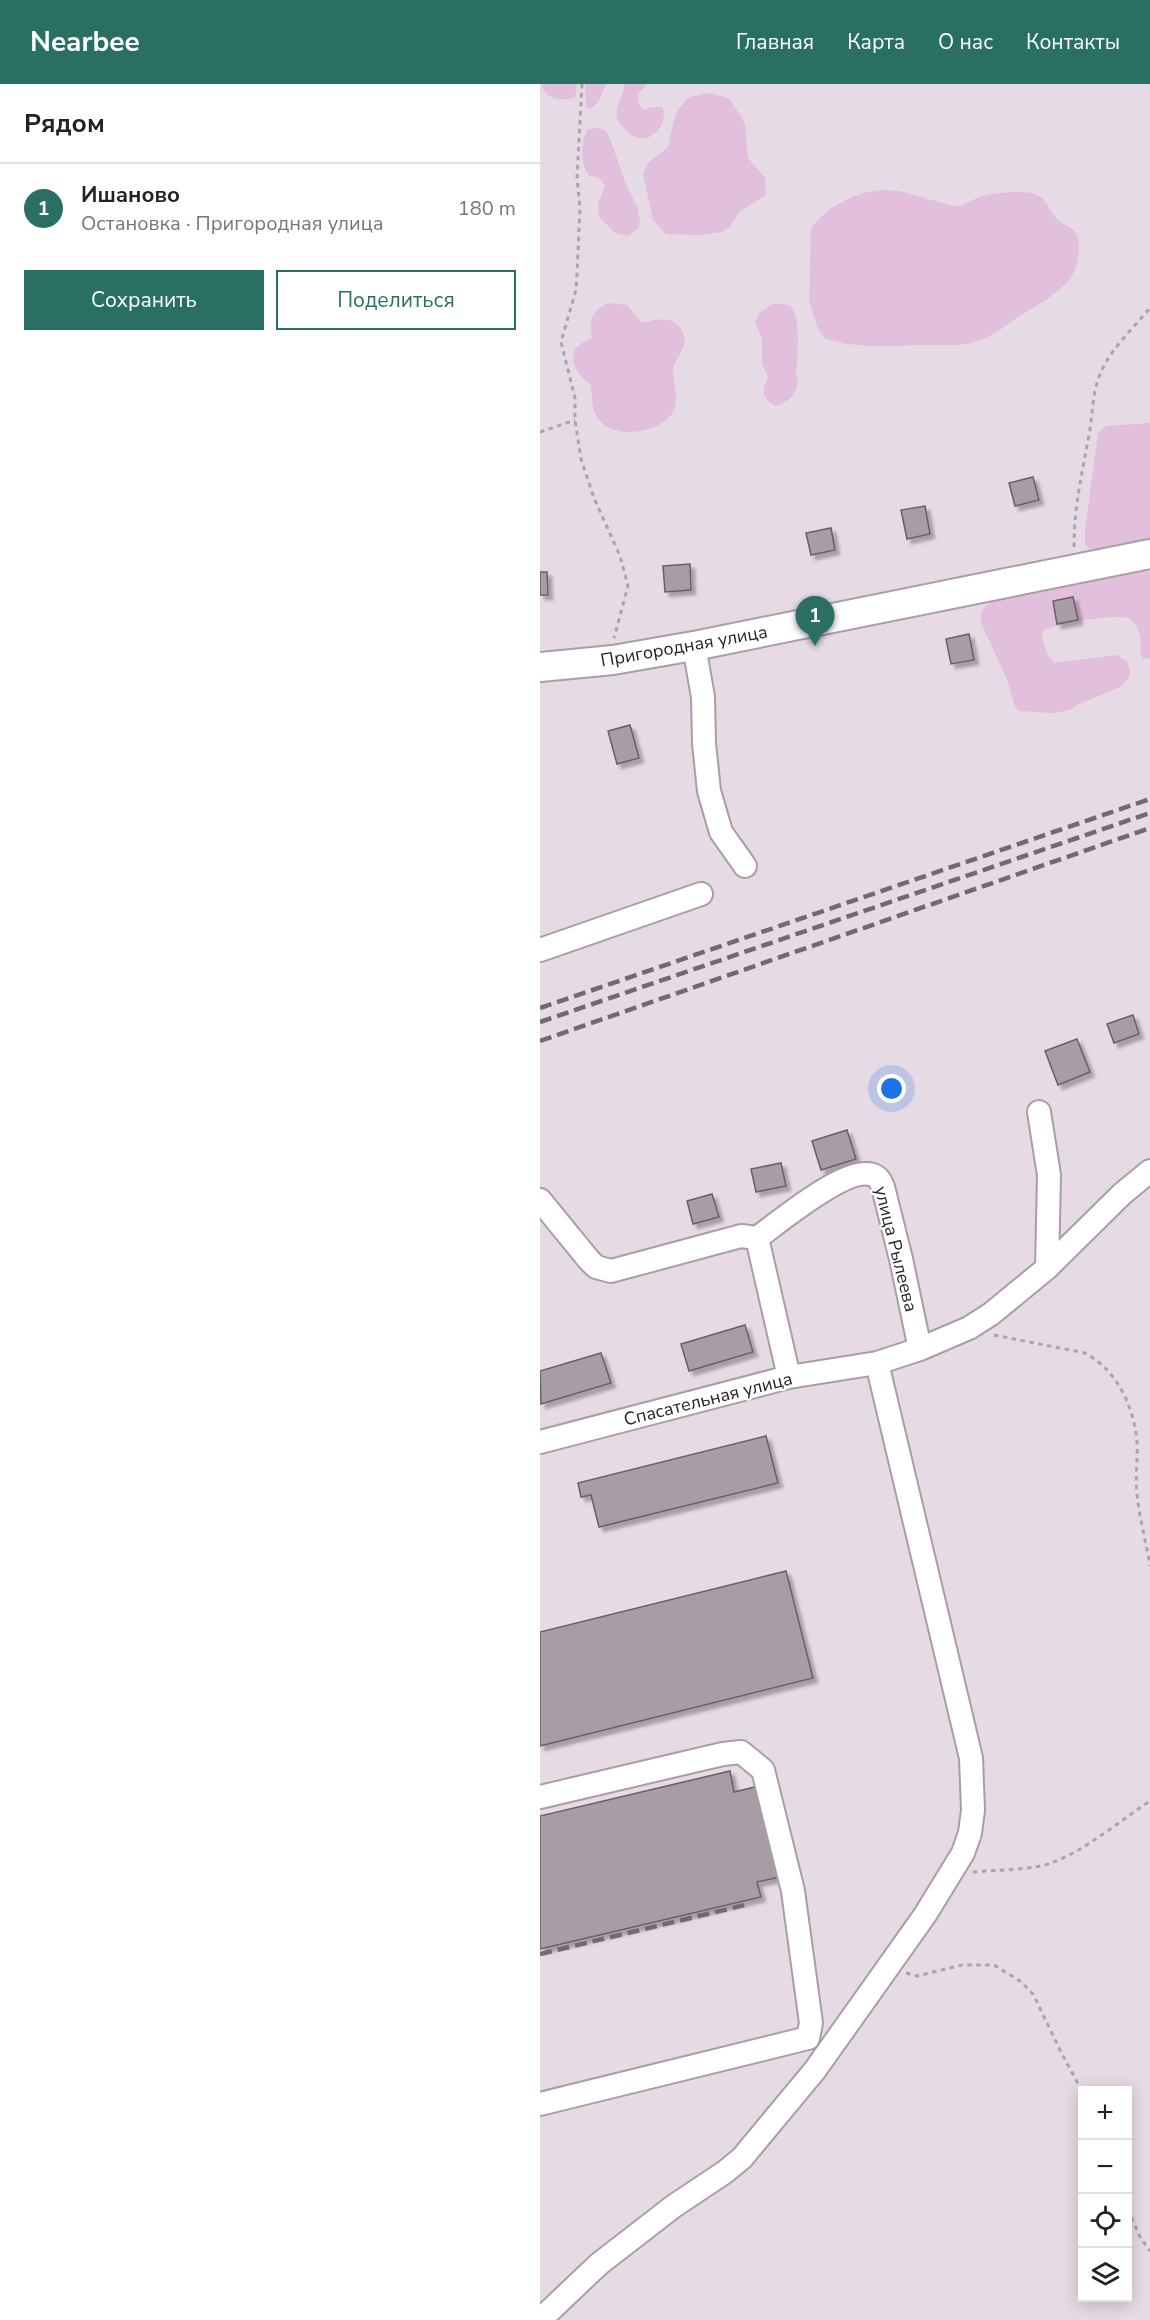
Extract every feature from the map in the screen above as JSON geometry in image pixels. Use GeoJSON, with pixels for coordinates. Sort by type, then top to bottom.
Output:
{"type":"FeatureCollection","features":[{"type":"Feature","properties":{"kind":"main road","name":"Пригородная улица"},"geometry":{"type":"LineString","coordinates":[[540,667],[613,660],[694,646],[1150,554]]}},
{"type":"Feature","properties":{"kind":"street"},"geometry":{"type":"LineString","coordinates":[[694,646],[703,698],[704,743],[709,791],[721,832],[745,866]]}},
{"type":"Feature","properties":{"kind":"street"},"geometry":{"type":"LineString","coordinates":[[540,950],[701,894]]}},
{"type":"Feature","properties":{"kind":"street"},"geometry":{"type":"LineString","coordinates":[[1039,1112],[1049,1175],[1047,1268]]}},
{"type":"Feature","properties":{"kind":"street"},"geometry":{"type":"LineString","coordinates":[[920,1349],[969,1328],[1047,1268],[1122,1194],[1150,1171]]}},
{"type":"Feature","properties":{"kind":"street","name":"улица Рылеева"},"geometry":{"type":"LineString","coordinates":[[757,1239],[796,1207],[826,1190],[861,1174],[874,1175],[879,1179],[883,1188],[920,1349]]}},
{"type":"Feature","properties":{"kind":"street"},"geometry":{"type":"LineString","coordinates":[[540,1200],[589,1260],[596,1267],[604,1270],[612,1271],[634,1266],[741,1236],[757,1239],[789,1377]]}},
{"type":"Feature","properties":{"kind":"street","name":"Спасательная улица"},"geometry":{"type":"LineString","coordinates":[[540,1442],[789,1377],[877,1363],[920,1349]]}},
{"type":"Feature","properties":{"kind":"street"},"geometry":{"type":"LineString","coordinates":[[540,2320],[599,2264],[742,2158],[815,2070],[925,1915],[963,1853],[970,1833],[974,1789],[971,1758],[877,1363]]}},
{"type":"Feature","properties":{"kind":"street"},"geometry":{"type":"LineString","coordinates":[[540,1797],[723,1754],[741,1752],[753,1761],[763,1770],[794,1891],[811,2023],[808,2037],[540,2104]]}},
{"type":"Feature","properties":{"kind":"path"},"geometry":{"type":"LineString","coordinates":[[582,84],[577,178],[580,207],[577,282],[561,342],[575,398],[575,420],[581,459],[587,480],[620,556],[628,586],[616,624],[613,660]]}},
{"type":"Feature","properties":{"kind":"path"},"geometry":{"type":"LineString","coordinates":[[1074,570],[1074,521],[1096,388],[1102,369],[1150,308]]}},
{"type":"Feature","properties":{"kind":"path"},"geometry":{"type":"LineString","coordinates":[[540,432],[575,420]]}},
{"type":"Feature","properties":{"kind":"path"},"geometry":{"type":"LineString","coordinates":[[969,1328],[996,1336],[1085,1353],[1096,1359],[1110,1373],[1121,1390],[1134,1422],[1137,1441],[1137,1492],[1150,1566]]}},
{"type":"Feature","properties":{"kind":"path"},"geometry":{"type":"LineString","coordinates":[[952,1872],[968,1873],[1051,1863],[1090,1841],[1150,1801]]}},
{"type":"Feature","properties":{"kind":"path"},"geometry":{"type":"LineString","coordinates":[[886,1970],[917,1976],[962,1965],[994,1965],[1020,1981],[1033,1994],[1080,2086]]}},
{"type":"Feature","properties":{"kind":"path"},"geometry":{"type":"LineString","coordinates":[[1132,2218],[1140,2237],[1150,2251]]}},
{"type":"Feature","properties":{"kind":"shaded area"},"geometry":{"type":"Polygon","coordinates":[[[542,84],[577,84],[575,97],[554,98],[546,93],[542,84]]]}},
{"type":"Feature","properties":{"kind":"shaded area"},"geometry":{"type":"Polygon","coordinates":[[[585,84],[606,84],[599,101],[591,109],[586,107],[585,84]]]}},
{"type":"Feature","properties":{"kind":"shaded area"},"geometry":{"type":"Polygon","coordinates":[[[624,84],[647,84],[638,94],[639,104],[643,110],[662,107],[664,113],[662,124],[659,130],[649,137],[635,137],[617,119],[617,108],[624,84]]]}},
{"type":"Feature","properties":{"kind":"shaded area"},"geometry":{"type":"Polygon","coordinates":[[[710,93],[728,98],[741,116],[745,124],[748,158],[765,178],[766,195],[739,212],[730,227],[722,232],[699,235],[666,234],[653,220],[643,174],[648,163],[668,147],[674,119],[679,108],[689,97],[710,93]]]}},
{"type":"Feature","properties":{"kind":"shaded area"},"geometry":{"type":"Polygon","coordinates":[[[588,129],[604,130],[609,136],[627,187],[638,208],[640,223],[638,229],[628,236],[615,233],[599,217],[598,204],[605,186],[599,178],[589,176],[584,165],[582,153],[585,134],[588,129]]]}},
{"type":"Feature","properties":{"kind":"shaded area"},"geometry":{"type":"Polygon","coordinates":[[[883,190],[900,191],[957,207],[982,196],[1012,192],[1036,194],[1043,199],[1057,219],[1076,233],[1079,246],[1074,271],[1064,285],[1046,299],[995,333],[972,343],[873,346],[848,344],[824,338],[817,327],[809,300],[811,228],[826,213],[852,197],[883,190]]]}},
{"type":"Feature","properties":{"kind":"shaded area"},"geometry":{"type":"Polygon","coordinates":[[[608,303],[627,305],[642,323],[659,320],[671,321],[676,323],[683,332],[685,343],[673,371],[675,407],[667,419],[649,429],[626,432],[606,426],[599,420],[593,407],[591,384],[579,374],[574,364],[576,348],[592,337],[592,317],[598,309],[608,303]]]}},
{"type":"Feature","properties":{"kind":"shaded area"},"geometry":{"type":"Polygon","coordinates":[[[774,303],[790,305],[796,320],[798,339],[796,390],[790,399],[776,406],[764,394],[768,377],[762,364],[762,339],[755,322],[759,313],[774,303]]]}},
{"type":"Feature","properties":{"kind":"shaded area"},"geometry":{"type":"Polygon","coordinates":[[[1150,423],[1150,542],[1097,552],[1090,550],[1085,544],[1085,530],[1098,433],[1106,426],[1150,423]]]}},
{"type":"Feature","properties":{"kind":"shaded area"},"geometry":{"type":"Polygon","coordinates":[[[1144,569],[1150,573],[1150,658],[1144,659],[1140,654],[1139,631],[1134,622],[1124,617],[1072,622],[1048,628],[1042,631],[1043,640],[1054,663],[1116,655],[1127,661],[1129,677],[1120,687],[1070,710],[1054,713],[1019,711],[1015,707],[1008,682],[982,625],[981,613],[984,608],[993,600],[1144,569]]]}},
{"type":"Feature","properties":{"kind":"building"},"geometry":{"type":"Polygon","coordinates":[[[1033,477],[1039,500],[1015,506],[1009,483],[1033,477]]]}},
{"type":"Feature","properties":{"kind":"building"},"geometry":{"type":"Polygon","coordinates":[[[925,506],[930,534],[907,539],[901,510],[925,506]]]}},
{"type":"Feature","properties":{"kind":"building"},"geometry":{"type":"Polygon","coordinates":[[[831,528],[835,550],[811,555],[806,533],[831,528]]]}},
{"type":"Feature","properties":{"kind":"building"},"geometry":{"type":"Polygon","coordinates":[[[690,564],[691,590],[665,592],[663,566],[690,564]]]}},
{"type":"Feature","properties":{"kind":"building"},"geometry":{"type":"Polygon","coordinates":[[[540,572],[547,572],[548,595],[540,595],[540,572]]]}},
{"type":"Feature","properties":{"kind":"building"},"geometry":{"type":"Polygon","coordinates":[[[1073,597],[1078,620],[1057,624],[1053,601],[1073,597]]]}},
{"type":"Feature","properties":{"kind":"building"},"geometry":{"type":"Polygon","coordinates":[[[969,634],[974,660],[951,664],[946,639],[969,634]]]}},
{"type":"Feature","properties":{"kind":"building"},"geometry":{"type":"Polygon","coordinates":[[[630,725],[639,758],[617,764],[608,731],[630,725]]]}},
{"type":"Feature","properties":{"kind":"building"},"geometry":{"type":"Polygon","coordinates":[[[1133,1015],[1139,1034],[1114,1043],[1107,1024],[1133,1015]]]}},
{"type":"Feature","properties":{"kind":"building"},"geometry":{"type":"Polygon","coordinates":[[[1077,1039],[1090,1072],[1058,1085],[1045,1051],[1077,1039]]]}},
{"type":"Feature","properties":{"kind":"building"},"geometry":{"type":"Polygon","coordinates":[[[847,1130],[856,1159],[821,1170],[812,1141],[847,1130]]]}},
{"type":"Feature","properties":{"kind":"building"},"geometry":{"type":"Polygon","coordinates":[[[781,1163],[786,1186],[756,1192],[751,1169],[781,1163]]]}},
{"type":"Feature","properties":{"kind":"building"},"geometry":{"type":"Polygon","coordinates":[[[712,1194],[719,1217],[693,1224],[687,1201],[712,1194]]]}},
{"type":"Feature","properties":{"kind":"building"},"geometry":{"type":"Polygon","coordinates":[[[745,1325],[753,1352],[689,1371],[681,1344],[745,1325]]]}},
{"type":"Feature","properties":{"kind":"building"},"geometry":{"type":"Polygon","coordinates":[[[601,1353],[611,1383],[541,1404],[540,1371],[601,1353]]]}},
{"type":"Feature","properties":{"kind":"building"},"geometry":{"type":"Polygon","coordinates":[[[766,1436],[778,1483],[599,1527],[591,1495],[581,1497],[578,1483],[766,1436]]]}},
{"type":"Feature","properties":{"kind":"building"},"geometry":{"type":"Polygon","coordinates":[[[786,1571],[813,1678],[540,1746],[540,1632],[786,1571]]]}},
{"type":"Feature","properties":{"kind":"building"},"geometry":{"type":"Polygon","coordinates":[[[730,1771],[734,1792],[763,1785],[785,1876],[757,1882],[761,1897],[540,1949],[540,1816],[730,1771]]]}},
{"type":"Feature","properties":{"kind":"railway"},"geometry":{"type":"LineString","coordinates":[[540,1008],[1150,799]]}},
{"type":"Feature","properties":{"kind":"railway"},"geometry":{"type":"LineString","coordinates":[[540,1022],[1150,813]]}},
{"type":"Feature","properties":{"kind":"railway"},"geometry":{"type":"LineString","coordinates":[[540,1041],[1150,828]]}},
{"type":"Feature","properties":{"kind":"railway"},"geometry":{"type":"LineString","coordinates":[[540,1954],[749,1904]]}},
{"type":"Feature","properties":{"kind":"place","name":"Ишаново"},"geometry":{"type":"Point","coordinates":[815,646]}}]}
